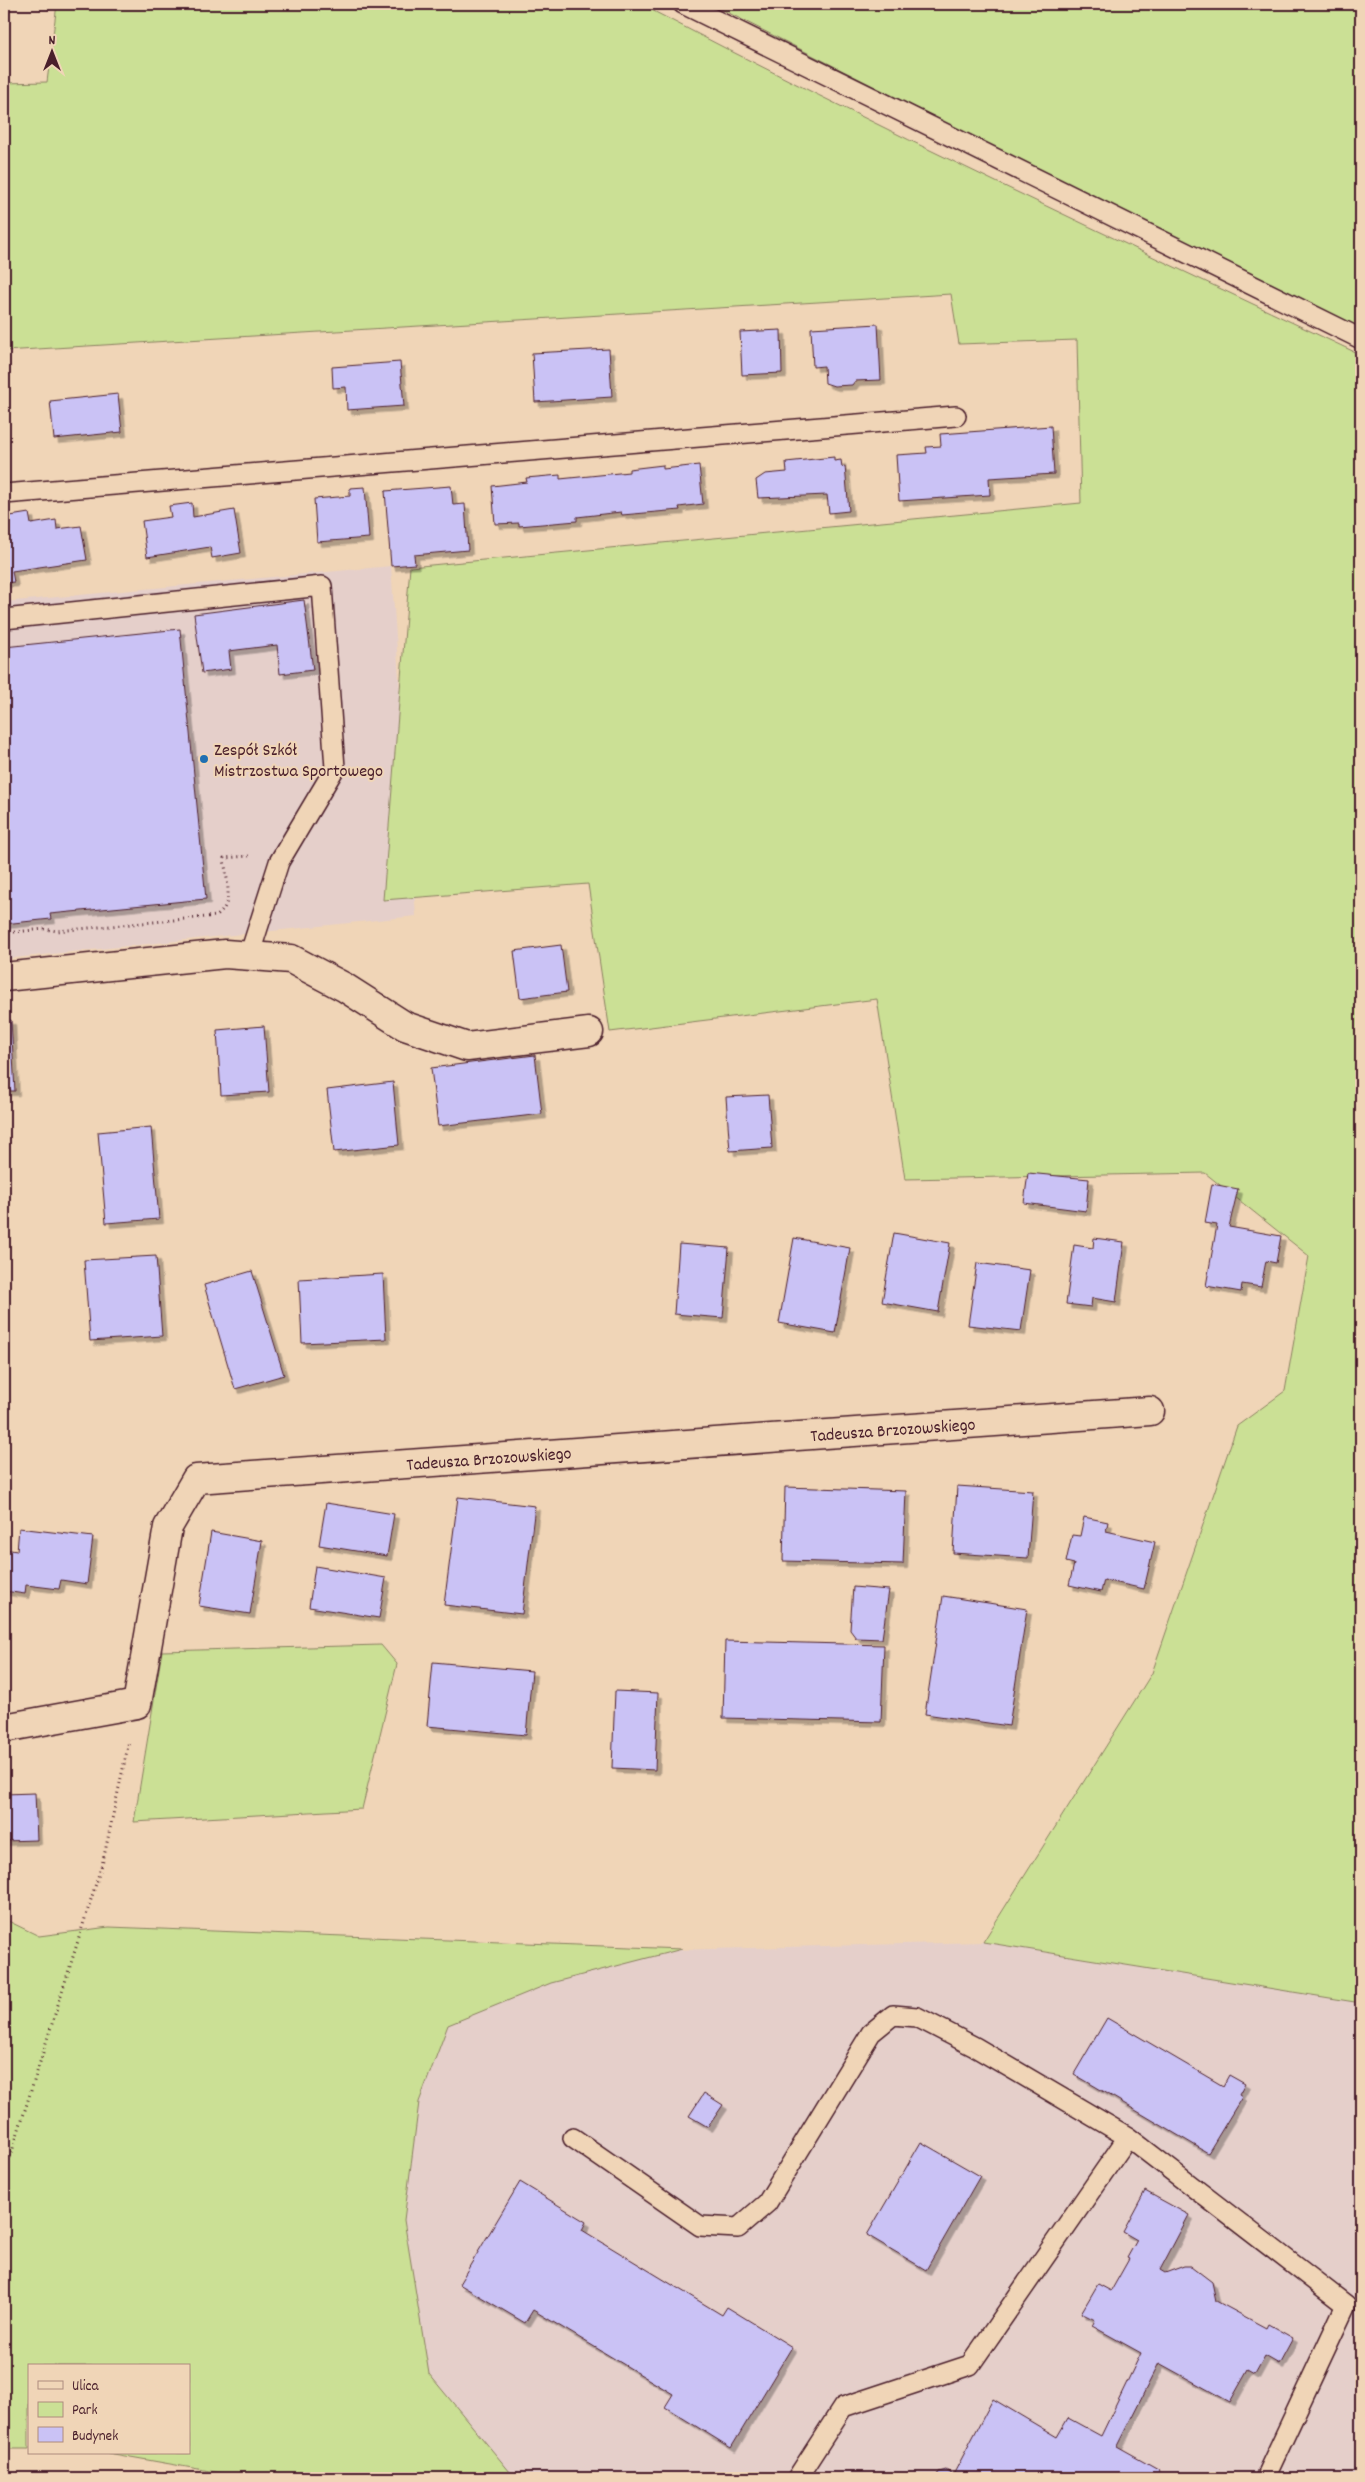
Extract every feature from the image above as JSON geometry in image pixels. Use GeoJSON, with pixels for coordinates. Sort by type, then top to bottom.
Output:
{"type":"FeatureCollection","features":[{"type":"Feature","properties":{"kind":"street"},"geometry":{"type":"LineString","coordinates":[[4,977],[225,954],[291,959],[344,988],[404,1026],[467,1047],[589,1032]]}},
{"type":"Feature","properties":{"kind":"street","name":"Tadeusza Brzozowskiego"},"geometry":{"type":"LineString","coordinates":[[137,1704],[168,1527],[196,1479],[1150,1411]]}},
{"type":"Feature","properties":{"kind":"street"},"geometry":{"type":"LineString","coordinates":[[4,1728],[137,1704]]}},
{"type":"Feature","properties":{"kind":"lane"},"geometry":{"type":"LineString","coordinates":[[683,4],[1361,339]]}},
{"type":"Feature","properties":{"kind":"lane"},"geometry":{"type":"LineString","coordinates":[[4,494],[956,416]]}},
{"type":"Feature","properties":{"kind":"lane"},"geometry":{"type":"LineString","coordinates":[[4,619],[322,586],[335,768],[279,862],[249,956]]}},
{"type":"Feature","properties":{"kind":"lane"},"geometry":{"type":"LineString","coordinates":[[572,2138],[700,2226],[738,2228],[767,2202],[871,2033],[893,2015],[917,2017],[975,2047],[1128,2137],[1346,2305],[1266,2478]]}},
{"type":"Feature","properties":{"kind":"lane"},"geometry":{"type":"LineString","coordinates":[[797,2478],[843,2407],[970,2365],[1128,2137]]}},
{"type":"Feature","properties":{"kind":"path"},"geometry":{"type":"LineString","coordinates":[[4,933],[44,929],[57,931],[217,916],[226,909],[228,900],[224,858],[286,852]]}},
{"type":"Feature","properties":{"kind":"path"},"geometry":{"type":"LineString","coordinates":[[4,2177],[103,1861],[137,1704]]}},
{"type":"Feature","properties":{"kind":"shaded area","name":"Zespół Szkół Mistrzostwa Sportowego"},"geometry":{"type":"Polygon","coordinates":[[[391,566],[416,916],[4,959],[4,602],[391,566]]]}},
{"type":"Feature","properties":{"kind":"shaded area"},"geometry":{"type":"Polygon","coordinates":[[[983,1942],[1361,2003],[1361,2478],[414,2478],[190,2453],[432,1956],[983,1942]]]}},
{"type":"Feature","properties":{"kind":"green space"},"geometry":{"type":"Polygon","coordinates":[[[57,4],[640,4],[908,139],[1089,227],[1361,355],[1361,2003],[983,1942],[1152,1673],[1237,1426],[1285,1391],[1309,1256],[1205,1173],[905,1179],[877,999],[610,1032],[588,884],[383,900],[410,567],[1081,503],[1077,340],[959,344],[951,294],[4,351],[4,83],[47,82],[57,4]]]}},
{"type":"Feature","properties":{"kind":"green space"},"geometry":{"type":"Polygon","coordinates":[[[711,4],[1361,4],[1361,328],[954,127],[711,4]]]}},
{"type":"Feature","properties":{"kind":"green space"},"geometry":{"type":"Polygon","coordinates":[[[381,1645],[397,1664],[362,1809],[134,1822],[162,1651],[381,1645]]]}},
{"type":"Feature","properties":{"kind":"green space"},"geometry":{"type":"Polygon","coordinates":[[[4,1919],[39,1936],[109,1927],[682,1949],[551,1983],[448,2025],[419,2102],[404,2220],[429,2374],[515,2478],[249,2478],[114,2454],[190,2454],[190,2364],[28,2364],[28,2449],[4,2449],[4,1919]]]}},
{"type":"Feature","properties":{"kind":"building"},"geometry":{"type":"Polygon","coordinates":[[[878,324],[881,380],[855,381],[852,385],[834,386],[825,383],[824,366],[813,367],[811,328],[878,324]]]}},
{"type":"Feature","properties":{"kind":"building"},"geometry":{"type":"Polygon","coordinates":[[[781,330],[782,373],[742,375],[740,332],[781,330]]]}},
{"type":"Feature","properties":{"kind":"building"},"geometry":{"type":"Polygon","coordinates":[[[609,349],[612,397],[535,402],[532,353],[609,349]]]}},
{"type":"Feature","properties":{"kind":"building"},"geometry":{"type":"Polygon","coordinates":[[[400,362],[404,406],[347,410],[346,387],[333,388],[332,367],[400,362]]]}},
{"type":"Feature","properties":{"kind":"building"},"geometry":{"type":"Polygon","coordinates":[[[118,394],[122,432],[54,439],[50,401],[118,394]]]}},
{"type":"Feature","properties":{"kind":"building"},"geometry":{"type":"Polygon","coordinates":[[[1051,426],[1054,474],[989,478],[990,495],[899,501],[896,455],[927,453],[926,447],[941,446],[940,434],[1051,426]]]}},
{"type":"Feature","properties":{"kind":"building"},"geometry":{"type":"Polygon","coordinates":[[[834,457],[834,461],[841,460],[842,467],[845,466],[849,511],[829,513],[827,495],[758,498],[756,480],[765,474],[787,472],[786,462],[834,457]]]}},
{"type":"Feature","properties":{"kind":"building"},"geometry":{"type":"Polygon","coordinates":[[[663,465],[663,469],[699,465],[703,504],[679,507],[680,510],[622,515],[621,512],[577,517],[577,521],[519,526],[519,523],[495,524],[492,486],[527,482],[526,478],[560,475],[560,479],[629,472],[629,469],[663,465]]]}},
{"type":"Feature","properties":{"kind":"building"},"geometry":{"type":"Polygon","coordinates":[[[451,486],[453,505],[465,504],[468,550],[414,555],[415,564],[391,566],[385,491],[451,486]]]}},
{"type":"Feature","properties":{"kind":"building"},"geometry":{"type":"Polygon","coordinates":[[[365,487],[369,538],[317,542],[314,499],[350,496],[350,488],[365,487]]]}},
{"type":"Feature","properties":{"kind":"building"},"geometry":{"type":"Polygon","coordinates":[[[192,503],[193,517],[234,510],[241,553],[212,558],[210,547],[147,557],[142,521],[171,517],[169,506],[192,503]]]}},
{"type":"Feature","properties":{"kind":"building"},"geometry":{"type":"Polygon","coordinates":[[[29,513],[31,524],[56,520],[57,529],[81,526],[87,560],[12,571],[14,582],[4,583],[4,517],[29,513]]]}},
{"type":"Feature","properties":{"kind":"building"},"geometry":{"type":"Polygon","coordinates":[[[304,600],[313,670],[280,674],[277,645],[229,651],[231,669],[202,673],[194,614],[304,600]]]}},
{"type":"Feature","properties":{"kind":"building"},"geometry":{"type":"Polygon","coordinates":[[[180,629],[206,899],[50,914],[51,919],[4,924],[4,647],[180,629]]]}},
{"type":"Feature","properties":{"kind":"building"},"geometry":{"type":"Polygon","coordinates":[[[561,945],[567,992],[520,998],[514,951],[561,945]]]}},
{"type":"Feature","properties":{"kind":"building"},"geometry":{"type":"Polygon","coordinates":[[[4,1020],[11,1020],[15,1091],[4,1091],[4,1020]]]}},
{"type":"Feature","properties":{"kind":"building"},"geometry":{"type":"Polygon","coordinates":[[[264,1026],[269,1092],[221,1095],[217,1030],[264,1026]]]}},
{"type":"Feature","properties":{"kind":"building"},"geometry":{"type":"Polygon","coordinates":[[[535,1055],[542,1114],[438,1126],[431,1068],[535,1055]]]}},
{"type":"Feature","properties":{"kind":"building"},"geometry":{"type":"Polygon","coordinates":[[[393,1082],[399,1145],[334,1152],[327,1090],[393,1082]]]}},
{"type":"Feature","properties":{"kind":"building"},"geometry":{"type":"Polygon","coordinates":[[[768,1095],[772,1148],[730,1151],[726,1097],[768,1095]]]}},
{"type":"Feature","properties":{"kind":"building"},"geometry":{"type":"Polygon","coordinates":[[[151,1127],[159,1219],[106,1223],[98,1132],[151,1127]]]}},
{"type":"Feature","properties":{"kind":"building"},"geometry":{"type":"Polygon","coordinates":[[[1028,1173],[1089,1179],[1086,1211],[1024,1203],[1028,1173]]]}},
{"type":"Feature","properties":{"kind":"building"},"geometry":{"type":"Polygon","coordinates":[[[1212,1184],[1238,1189],[1229,1227],[1281,1236],[1276,1263],[1266,1261],[1261,1287],[1242,1284],[1241,1292],[1206,1286],[1217,1225],[1205,1223],[1212,1184]]]}},
{"type":"Feature","properties":{"kind":"building"},"geometry":{"type":"Polygon","coordinates":[[[894,1233],[950,1243],[938,1312],[882,1302],[894,1233]]]}},
{"type":"Feature","properties":{"kind":"building"},"geometry":{"type":"Polygon","coordinates":[[[794,1238],[850,1248],[835,1333],[779,1323],[794,1238]]]}},
{"type":"Feature","properties":{"kind":"building"},"geometry":{"type":"Polygon","coordinates":[[[1094,1238],[1124,1242],[1116,1302],[1092,1298],[1091,1307],[1066,1304],[1074,1245],[1093,1248],[1094,1238]]]}},
{"type":"Feature","properties":{"kind":"building"},"geometry":{"type":"Polygon","coordinates":[[[679,1244],[729,1248],[723,1318],[674,1314],[679,1244]]]}},
{"type":"Feature","properties":{"kind":"building"},"geometry":{"type":"Polygon","coordinates":[[[156,1256],[162,1336],[90,1341],[84,1260],[156,1256]]]}},
{"type":"Feature","properties":{"kind":"building"},"geometry":{"type":"Polygon","coordinates":[[[977,1263],[1030,1270],[1021,1331],[968,1325],[977,1263]]]}},
{"type":"Feature","properties":{"kind":"building"},"geometry":{"type":"Polygon","coordinates":[[[252,1271],[284,1375],[235,1389],[204,1285],[252,1271]]]}},
{"type":"Feature","properties":{"kind":"building"},"geometry":{"type":"Polygon","coordinates":[[[383,1274],[386,1339],[302,1343],[299,1279],[383,1274]]]}},
{"type":"Feature","properties":{"kind":"building"},"geometry":{"type":"Polygon","coordinates":[[[957,1486],[1033,1491],[1028,1558],[953,1553],[957,1486]]]}},
{"type":"Feature","properties":{"kind":"building"},"geometry":{"type":"Polygon","coordinates":[[[785,1487],[906,1491],[903,1564],[783,1561],[785,1487]]]}},
{"type":"Feature","properties":{"kind":"building"},"geometry":{"type":"Polygon","coordinates":[[[458,1497],[535,1506],[522,1614],[444,1605],[458,1497]]]}},
{"type":"Feature","properties":{"kind":"building"},"geometry":{"type":"Polygon","coordinates":[[[326,1503],[394,1514],[387,1556],[319,1545],[326,1503]]]}},
{"type":"Feature","properties":{"kind":"building"},"geometry":{"type":"Polygon","coordinates":[[[1084,1517],[1108,1522],[1106,1531],[1155,1542],[1144,1589],[1104,1580],[1101,1592],[1069,1585],[1074,1564],[1066,1562],[1072,1535],[1080,1536],[1084,1517]]]}},
{"type":"Feature","properties":{"kind":"building"},"geometry":{"type":"Polygon","coordinates":[[[19,1528],[93,1537],[87,1584],[61,1580],[59,1589],[26,1585],[25,1594],[4,1591],[4,1549],[17,1551],[19,1528]]]}},
{"type":"Feature","properties":{"kind":"building"},"geometry":{"type":"Polygon","coordinates":[[[211,1532],[262,1541],[250,1614],[199,1606],[211,1532]]]}},
{"type":"Feature","properties":{"kind":"building"},"geometry":{"type":"Polygon","coordinates":[[[315,1566],[386,1578],[379,1618],[309,1607],[315,1566]]]}},
{"type":"Feature","properties":{"kind":"building"},"geometry":{"type":"Polygon","coordinates":[[[853,1587],[889,1590],[882,1639],[856,1638],[850,1630],[853,1587]]]}},
{"type":"Feature","properties":{"kind":"building"},"geometry":{"type":"Polygon","coordinates":[[[943,1596],[1027,1609],[1009,1726],[925,1714],[943,1596]]]}},
{"type":"Feature","properties":{"kind":"building"},"geometry":{"type":"Polygon","coordinates":[[[725,1641],[884,1645],[881,1722],[723,1718],[725,1641]]]}},
{"type":"Feature","properties":{"kind":"building"},"geometry":{"type":"Polygon","coordinates":[[[433,1662],[532,1671],[526,1735],[427,1726],[433,1662]]]}},
{"type":"Feature","properties":{"kind":"building"},"geometry":{"type":"Polygon","coordinates":[[[615,1691],[658,1693],[655,1770],[612,1768],[615,1691]]]}},
{"type":"Feature","properties":{"kind":"building"},"geometry":{"type":"Polygon","coordinates":[[[35,1793],[37,1840],[4,1841],[4,1794],[35,1793]]]}},
{"type":"Feature","properties":{"kind":"building"},"geometry":{"type":"Polygon","coordinates":[[[1107,2018],[1223,2086],[1229,2075],[1245,2084],[1239,2095],[1242,2097],[1208,2153],[1074,2074],[1107,2018]]]}},
{"type":"Feature","properties":{"kind":"building"},"geometry":{"type":"Polygon","coordinates":[[[704,2093],[723,2105],[708,2127],[689,2116],[704,2093]]]}},
{"type":"Feature","properties":{"kind":"building"},"geometry":{"type":"Polygon","coordinates":[[[921,2142],[980,2176],[926,2270],[867,2235],[921,2142]]]}},
{"type":"Feature","properties":{"kind":"building"},"geometry":{"type":"Polygon","coordinates":[[[520,2182],[586,2222],[582,2230],[722,2315],[727,2307],[792,2347],[731,2448],[665,2407],[673,2394],[533,2310],[525,2323],[459,2284],[520,2182]]]}},
{"type":"Feature","properties":{"kind":"building"},"geometry":{"type":"Polygon","coordinates":[[[1145,2191],[1189,2215],[1160,2270],[1165,2273],[1184,2266],[1191,2266],[1212,2282],[1216,2301],[1266,2328],[1268,2324],[1293,2338],[1279,2364],[1265,2356],[1255,2374],[1248,2370],[1230,2402],[1159,2363],[1117,2446],[1160,2470],[1155,2478],[935,2478],[939,2472],[946,2470],[953,2475],[993,2399],[1057,2437],[1068,2418],[1101,2436],[1141,2353],[1092,2326],[1095,2320],[1081,2313],[1098,2284],[1111,2291],[1129,2259],[1127,2258],[1137,2240],[1123,2232],[1145,2191]]]}},
{"type":"Feature","properties":{"kind":"place","name":"Zespół Szkół Mistrzostwa Sportowego"},"geometry":{"type":"Point","coordinates":[204,759]}}]}
